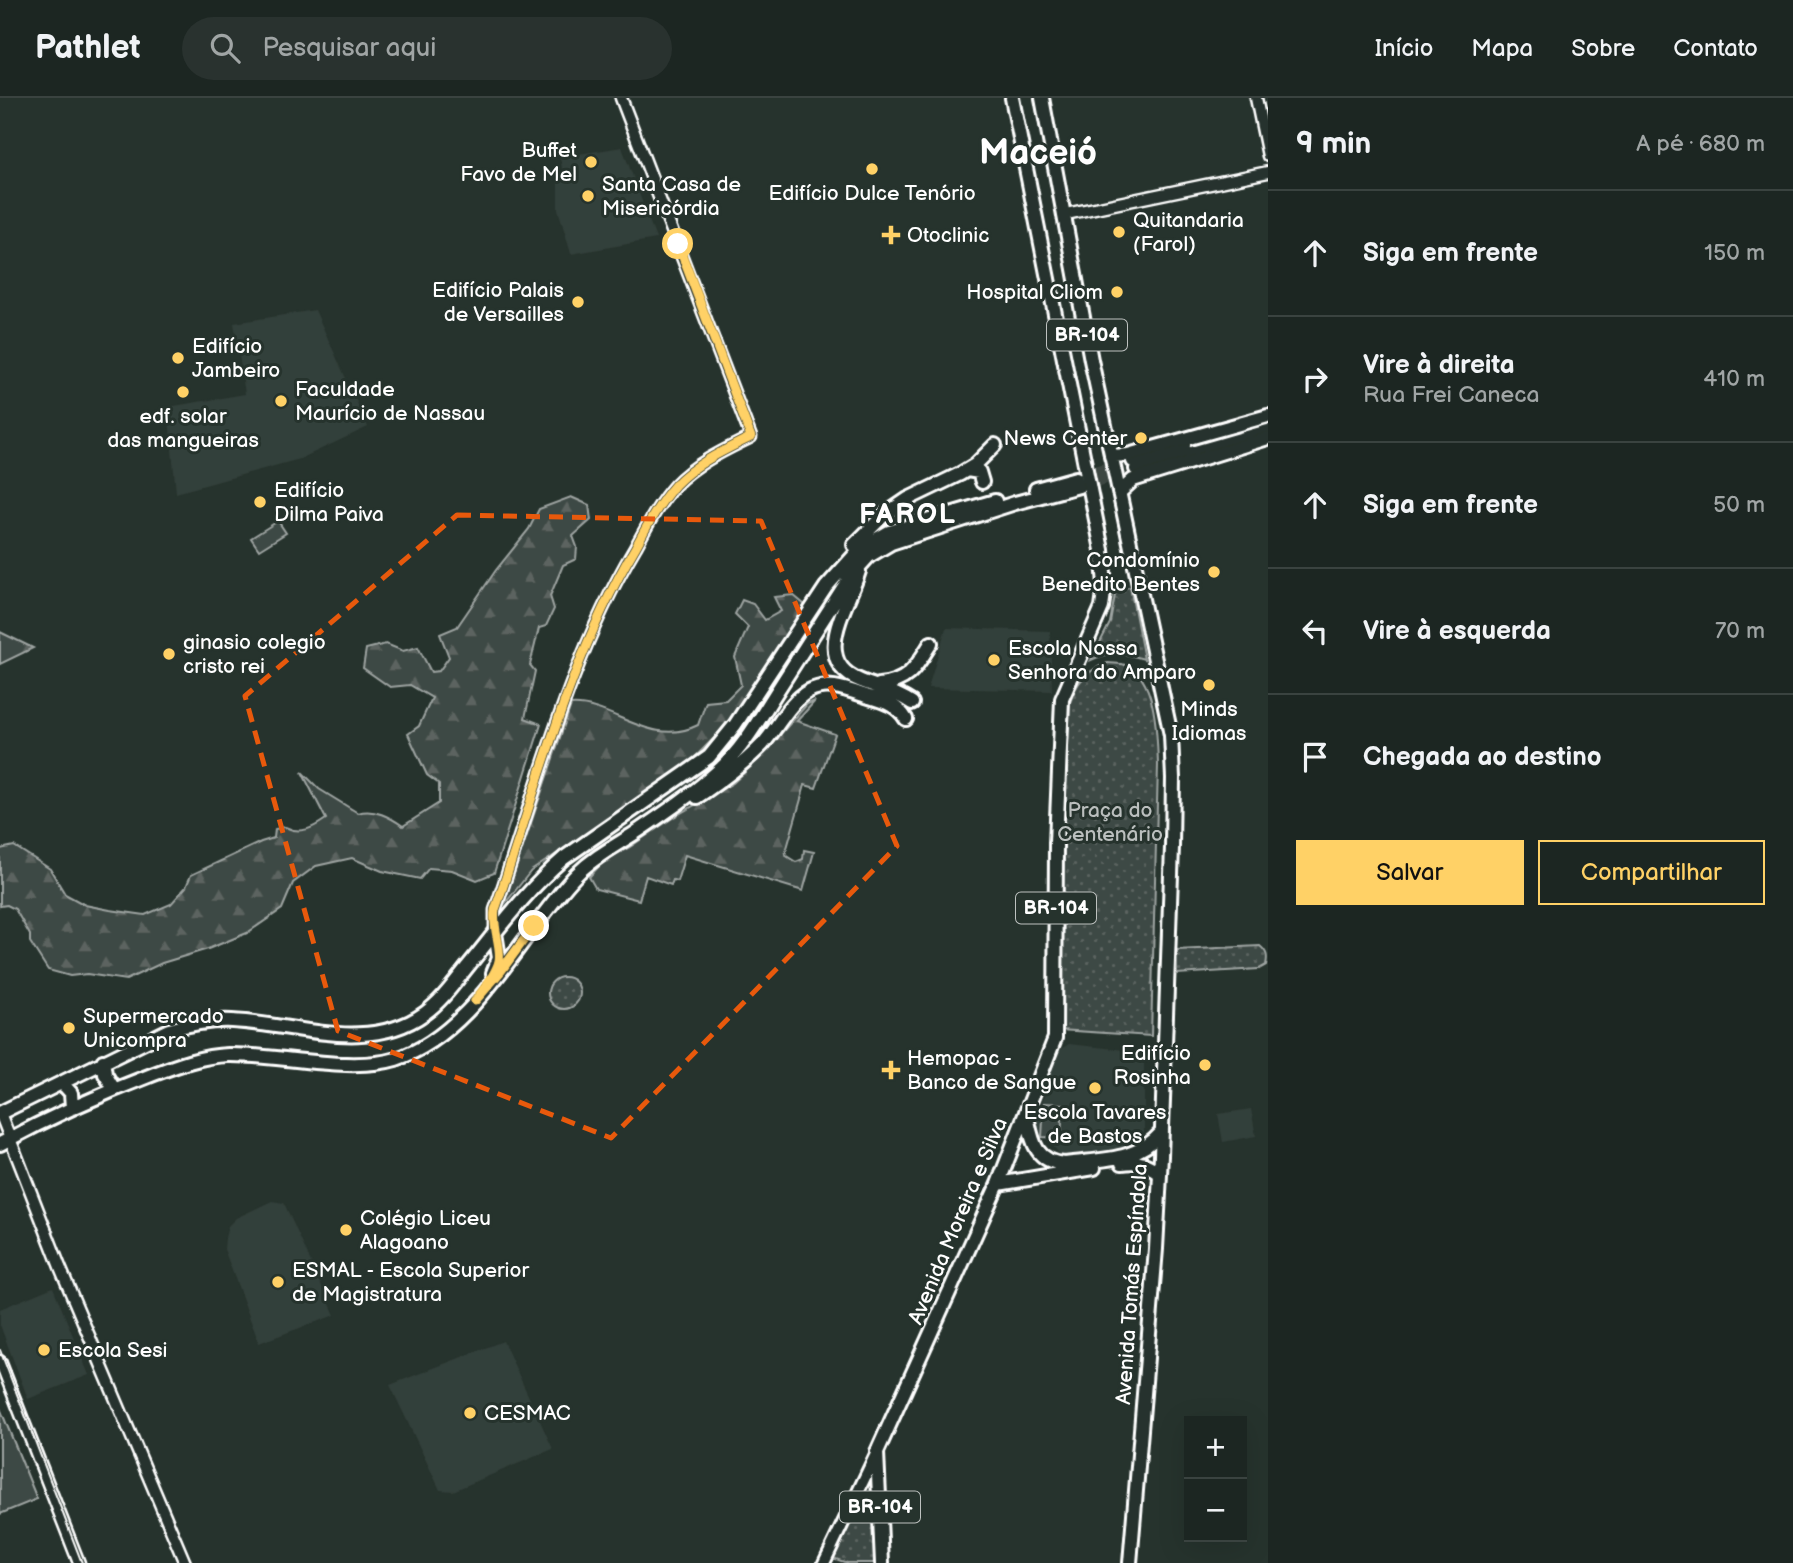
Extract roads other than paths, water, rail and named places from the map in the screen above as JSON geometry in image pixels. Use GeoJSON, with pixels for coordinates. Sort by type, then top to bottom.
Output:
{"type":"FeatureCollection","features":[{"type":"Feature","properties":{"kind":"main road","name":"Avenida Moreira e Silva"},"geometry":{"type":"LineString","coordinates":[[824,1563],[998,1184],[1055,1038],[1056,843],[1062,699],[1102,607],[1105,585],[1102,550],[1012,98]]}},
{"type":"Feature","properties":{"kind":"main road","name":"BR-104"},"geometry":{"type":"LineString","coordinates":[[1042,98],[1119,493]]}},
{"type":"Feature","properties":{"kind":"main road"},"geometry":{"type":"LineString","coordinates":[[1111,456],[1128,455],[1268,418]]}},
{"type":"Feature","properties":{"kind":"main road"},"geometry":{"type":"LineString","coordinates":[[1268,418],[1135,465],[1268,431]]}},
{"type":"Feature","properties":{"kind":"main road"},"geometry":{"type":"LineString","coordinates":[[1119,493],[1133,480],[1268,438]]}},
{"type":"Feature","properties":{"kind":"main road"},"geometry":{"type":"LineString","coordinates":[[0,1113],[169,1030],[212,1021],[233,1021],[355,1034],[398,1028],[428,1012],[525,895],[564,859],[709,757],[734,725],[851,548],[883,516],[908,499],[967,470],[995,445]]}},
{"type":"Feature","properties":{"kind":"main road"},"geometry":{"type":"LineString","coordinates":[[967,470],[979,472],[982,482]]}},
{"type":"Feature","properties":{"kind":"main road"},"geometry":{"type":"LineString","coordinates":[[5,1141],[114,1089],[209,1056],[250,1055],[350,1063],[395,1059],[438,1037],[501,971],[579,872],[596,857],[719,770],[737,751],[862,561],[880,548],[911,536],[1077,482],[889,532],[861,548],[826,587]]}},
{"type":"Feature","properties":{"kind":"main road","name":"Avenida Tomás Espíndola"},"geometry":{"type":"LineString","coordinates":[[1119,493],[1166,707],[1172,767],[1160,1174],[1130,1563]]}},
{"type":"Feature","properties":{"kind":"main road"},"geometry":{"type":"LineString","coordinates":[[862,561],[835,637],[835,655],[844,673],[912,703]]}},
{"type":"Feature","properties":{"kind":"main road"},"geometry":{"type":"LineString","coordinates":[[876,686],[894,684],[905,678],[917,666],[931,643]]}},
{"type":"Feature","properties":{"kind":"main road"},"geometry":{"type":"LineString","coordinates":[[667,809],[697,797],[734,773],[765,742],[797,700],[809,691],[831,686],[847,690],[885,701],[906,719]]}},
{"type":"Feature","properties":{"kind":"main road"},"geometry":{"type":"LineString","coordinates":[[475,1001],[499,963],[495,933]]}},
{"type":"Feature","properties":{"kind":"main road"},"geometry":{"type":"LineString","coordinates":[[103,1061],[105,1074],[114,1089]]}},
{"type":"Feature","properties":{"kind":"main road"},"geometry":{"type":"LineString","coordinates":[[62,1083],[71,1093],[72,1108]]}},
{"type":"Feature","properties":{"kind":"main road"},"geometry":{"type":"LineString","coordinates":[[1026,1112],[1039,1165],[1034,1177]]}},
{"type":"Feature","properties":{"kind":"main road"},"geometry":{"type":"LineString","coordinates":[[1037,1150],[1045,1159],[1055,1163],[1079,1162],[1146,1149],[1162,1132]]}},
{"type":"Feature","properties":{"kind":"main road"},"geometry":{"type":"LineString","coordinates":[[998,1184],[1133,1162],[1147,1164],[1160,1174]]}},
{"type":"Feature","properties":{"kind":"main road","name":"BR-104"},"geometry":{"type":"LineString","coordinates":[[877,1452],[882,1563]]}},
{"type":"Feature","properties":{"kind":"street"},"geometry":{"type":"LineString","coordinates":[[495,933],[495,910],[570,688],[620,573],[657,508],[675,485],[692,469],[751,437],[621,98]]}},
{"type":"Feature","properties":{"kind":"street"},"geometry":{"type":"LineString","coordinates":[[1066,214],[1265,173],[1268,156],[1256,98]]}},
{"type":"Feature","properties":{"kind":"street"},"geometry":{"type":"LineString","coordinates":[[0,1113],[5,1141],[185,1563]]}},
{"type":"Feature","properties":{"kind":"street"},"geometry":{"type":"LineString","coordinates":[[0,1361],[79,1563]]}},
{"type":"Feature","properties":{"kind":"tunnel"},"geometry":{"type":"LineString","coordinates":[[1077,477],[1133,461]]}},
{"type":"Feature","properties":{"kind":"tunnel"},"geometry":{"type":"LineString","coordinates":[[1079,486],[1136,469]]}},
{"type":"Feature","properties":{"kind":"tram line"},"geometry":{"type":"LineString","coordinates":[[0,1350],[82,1563]]}},
{"type":"Feature","properties":{"kind":"place","name":"Buffet Favo de Mel"},"geometry":{"type":"Point","coordinates":[591,162]}},
{"type":"Feature","properties":{"kind":"place","name":"Edifício Dulce Tenório"},"geometry":{"type":"Point","coordinates":[872,169]}},
{"type":"Feature","properties":{"kind":"place","name":"Santa Casa de Misericórdia"},"geometry":{"type":"Point","coordinates":[588,196]}},
{"type":"Feature","properties":{"kind":"place","name":"Quitandaria (Farol)"},"geometry":{"type":"Point","coordinates":[1119,232]}},
{"type":"Feature","properties":{"kind":"place","name":"Otoclinic"},"geometry":{"type":"Point","coordinates":[891,235]}},
{"type":"Feature","properties":{"kind":"place","name":"Hospital Cliom"},"geometry":{"type":"Point","coordinates":[1117,292]}},
{"type":"Feature","properties":{"kind":"place","name":"Edifício Palais de Versailles"},"geometry":{"type":"Point","coordinates":[578,302]}},
{"type":"Feature","properties":{"kind":"place","name":"Edifício Jambeiro"},"geometry":{"type":"Point","coordinates":[178,358]}},
{"type":"Feature","properties":{"kind":"place","name":"edf. solar das mangueiras"},"geometry":{"type":"Point","coordinates":[183,392]}},
{"type":"Feature","properties":{"kind":"place","name":"Faculdade Maurício de Nassau"},"geometry":{"type":"Point","coordinates":[281,401]}},
{"type":"Feature","properties":{"kind":"place","name":"News Center"},"geometry":{"type":"Point","coordinates":[1141,438]}},
{"type":"Feature","properties":{"kind":"place","name":"Edifício Dilma Paiva"},"geometry":{"type":"Point","coordinates":[260,502]}},
{"type":"Feature","properties":{"kind":"place","name":"Condomínio Benedito Bentes"},"geometry":{"type":"Point","coordinates":[1214,572]}},
{"type":"Feature","properties":{"kind":"place","name":"ginasio colegio cristo rei"},"geometry":{"type":"Point","coordinates":[169,654]}},
{"type":"Feature","properties":{"kind":"place","name":"Escola Nossa Senhora do Amparo"},"geometry":{"type":"Point","coordinates":[994,660]}},
{"type":"Feature","properties":{"kind":"place","name":"Minds Idiomas"},"geometry":{"type":"Point","coordinates":[1209,685]}},
{"type":"Feature","properties":{"kind":"place","name":"Supermercado Unicompra"},"geometry":{"type":"Point","coordinates":[69,1028]}},
{"type":"Feature","properties":{"kind":"place","name":"Edifício Rosinha"},"geometry":{"type":"Point","coordinates":[1205,1065]}},
{"type":"Feature","properties":{"kind":"place","name":"Hemopac - Banco de Sangue"},"geometry":{"type":"Point","coordinates":[891,1070]}},
{"type":"Feature","properties":{"kind":"place","name":"Escola Tavares de Bastos"},"geometry":{"type":"Point","coordinates":[1095,1088]}},
{"type":"Feature","properties":{"kind":"place","name":"Colégio Liceu Alagoano"},"geometry":{"type":"Point","coordinates":[346,1230]}},
{"type":"Feature","properties":{"kind":"place","name":"ESMAL - Escola Superior de Magistratura"},"geometry":{"type":"Point","coordinates":[278,1282]}},
{"type":"Feature","properties":{"kind":"place","name":"Escola Sesi"},"geometry":{"type":"Point","coordinates":[44,1350]}},
{"type":"Feature","properties":{"kind":"place","name":"CESMAC"},"geometry":{"type":"Point","coordinates":[470,1413]}},
{"type":"Feature","properties":{"kind":"district","name":"Maceió"},"geometry":{"type":"Point","coordinates":[1038,153]}},
{"type":"Feature","properties":{"kind":"district","name":"FAROL"},"geometry":{"type":"Point","coordinates":[908,514]}},
{"type":"Feature","properties":{"kind":"park label","name":"Praça do Centenário"},"geometry":{"type":"Point","coordinates":[1110,822]}}]}
